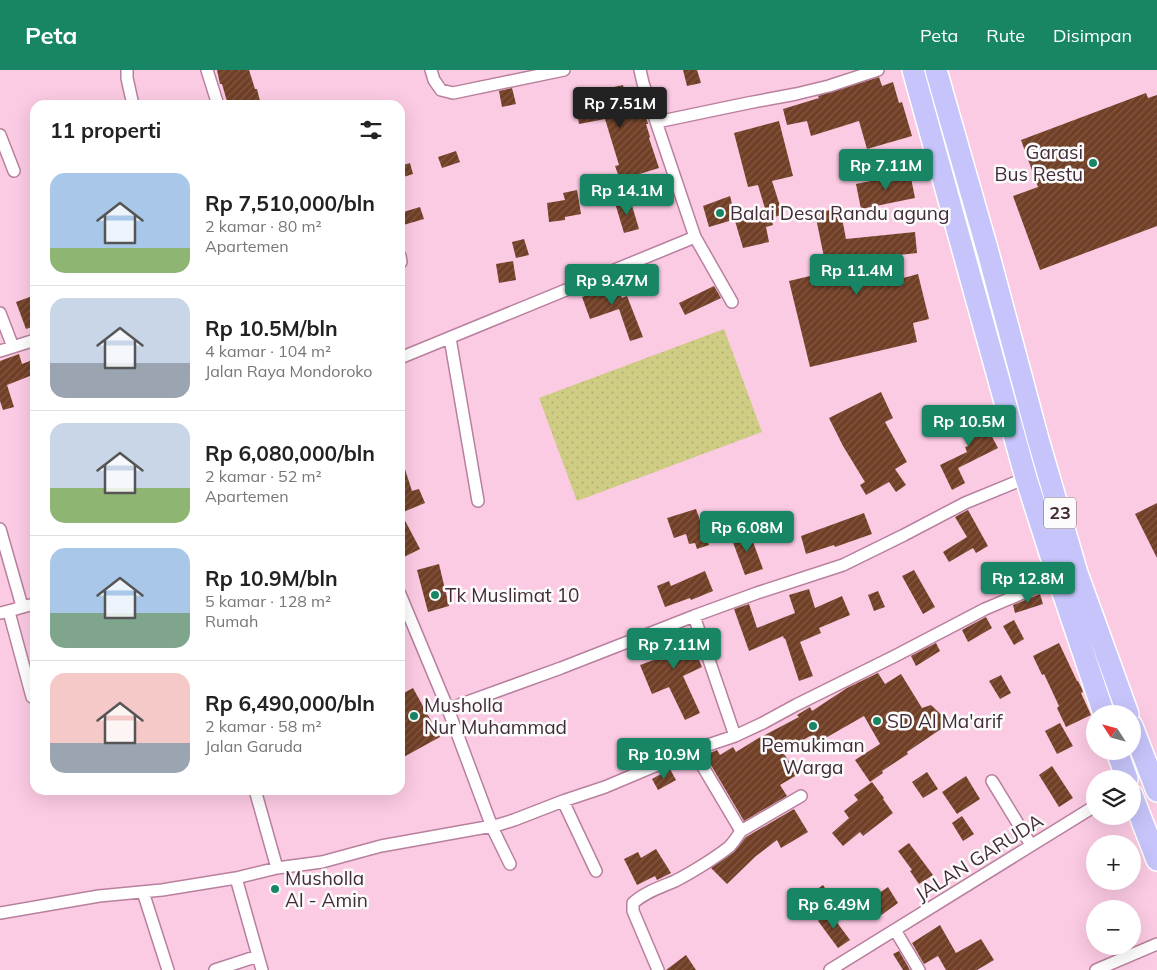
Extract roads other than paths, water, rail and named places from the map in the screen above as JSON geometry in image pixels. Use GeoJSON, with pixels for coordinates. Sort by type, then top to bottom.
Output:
{"type":"FeatureCollection","features":[{"type":"Feature","properties":{"kind":"highway","name":"23"},"geometry":{"type":"LineString","coordinates":[[913,70],[1026,478],[1101,705]]}},
{"type":"Feature","properties":{"kind":"highway","name":"23"},"geometry":{"type":"LineString","coordinates":[[936,70],[988,252],[1038,439],[1075,564],[1125,705]]}},
{"type":"Feature","properties":{"kind":"highway"},"geometry":{"type":"LineString","coordinates":[[1141,749],[1157,791]]}},
{"type":"Feature","properties":{"kind":"highway"},"geometry":{"type":"LineString","coordinates":[[1141,818],[1157,860]]}},
{"type":"Feature","properties":{"kind":"street"},"geometry":{"type":"LineString","coordinates":[[127,70],[132,100]]}},
{"type":"Feature","properties":{"kind":"street"},"geometry":{"type":"LineString","coordinates":[[207,70],[216,100]]}},
{"type":"Feature","properties":{"kind":"street"},"geometry":{"type":"LineString","coordinates":[[431,70],[434,80],[441,90],[452,92],[564,70]]}},
{"type":"Feature","properties":{"kind":"street"},"geometry":{"type":"LineString","coordinates":[[640,70],[695,237],[732,302]]}},
{"type":"Feature","properties":{"kind":"street"},"geometry":{"type":"LineString","coordinates":[[657,122],[796,94],[830,86],[878,70]]}},
{"type":"Feature","properties":{"kind":"street"},"geometry":{"type":"LineString","coordinates":[[0,135],[14,171]]}},
{"type":"Feature","properties":{"kind":"street"},"geometry":{"type":"LineString","coordinates":[[405,356],[695,237]]}},
{"type":"Feature","properties":{"kind":"street"},"geometry":{"type":"LineString","coordinates":[[0,313],[13,347]]}},
{"type":"Feature","properties":{"kind":"street"},"geometry":{"type":"LineString","coordinates":[[450,338],[478,501]]}},
{"type":"Feature","properties":{"kind":"street"},"geometry":{"type":"LineString","coordinates":[[0,352],[30,342]]}},
{"type":"Feature","properties":{"kind":"street"},"geometry":{"type":"LineString","coordinates":[[452,707],[561,668],[757,593],[843,565],[965,503],[1026,478]]}},
{"type":"Feature","properties":{"kind":"street"},"geometry":{"type":"LineString","coordinates":[[0,529],[22,606]]}},
{"type":"Feature","properties":{"kind":"street"},"geometry":{"type":"LineString","coordinates":[[0,913],[99,896],[162,890],[236,878],[276,868],[322,862],[382,846],[495,826],[514,820],[605,787],[693,750],[736,736],[985,609],[1058,578]]}},
{"type":"Feature","properties":{"kind":"street"},"geometry":{"type":"LineString","coordinates":[[30,605],[4,612],[30,691]]}},
{"type":"Feature","properties":{"kind":"street"},"geometry":{"type":"LineString","coordinates":[[405,605],[452,707],[510,864]]}},
{"type":"Feature","properties":{"kind":"street"},"geometry":{"type":"LineString","coordinates":[[694,616],[736,736]]}},
{"type":"Feature","properties":{"kind":"street"},"geometry":{"type":"LineString","coordinates":[[693,750],[741,831]]}},
{"type":"Feature","properties":{"kind":"street"},"geometry":{"type":"LineString","coordinates":[[992,781],[1031,846]]}},
{"type":"Feature","properties":{"kind":"street"},"geometry":{"type":"LineString","coordinates":[[256,795],[276,868]]}},
{"type":"Feature","properties":{"kind":"street"},"geometry":{"type":"LineString","coordinates":[[658,970],[634,911],[634,903],[640,896],[677,880],[702,865],[728,847],[736,840],[741,831],[801,796]]}},
{"type":"Feature","properties":{"kind":"street"},"geometry":{"type":"LineString","coordinates":[[563,801],[596,871]]}},
{"type":"Feature","properties":{"kind":"street","name":"JALAN GARUDA"},"geometry":{"type":"LineString","coordinates":[[830,970],[1086,812]]}},
{"type":"Feature","properties":{"kind":"street"},"geometry":{"type":"LineString","coordinates":[[236,878],[262,970]]}},
{"type":"Feature","properties":{"kind":"street"},"geometry":{"type":"LineString","coordinates":[[143,892],[168,970]]}},
{"type":"Feature","properties":{"kind":"street"},"geometry":{"type":"LineString","coordinates":[[895,930],[919,970]]}},
{"type":"Feature","properties":{"kind":"street"},"geometry":{"type":"LineString","coordinates":[[1096,970],[1157,944]]}},
{"type":"Feature","properties":{"kind":"street"},"geometry":{"type":"LineString","coordinates":[[215,970],[258,956]]}},
{"type":"Feature","properties":{"kind":"place","name":"Garasi Bus Restu"},"geometry":{"type":"Point","coordinates":[1093,163]}},
{"type":"Feature","properties":{"kind":"place","name":"Balai Desa Randu agung"},"geometry":{"type":"Point","coordinates":[720,213]}},
{"type":"Feature","properties":{"kind":"place","name":"Tk Muslimat 10"},"geometry":{"type":"Point","coordinates":[435,595]}},
{"type":"Feature","properties":{"kind":"place","name":"Musholla Nur Muhammad"},"geometry":{"type":"Point","coordinates":[414,716]}},
{"type":"Feature","properties":{"kind":"place","name":"SD Al Ma'arif"},"geometry":{"type":"Point","coordinates":[877,721]}},
{"type":"Feature","properties":{"kind":"place","name":"Pemukiman Warga"},"geometry":{"type":"Point","coordinates":[813,726]}},
{"type":"Feature","properties":{"kind":"place","name":"Musholla Al - Amin"},"geometry":{"type":"Point","coordinates":[275,889]}}]}
